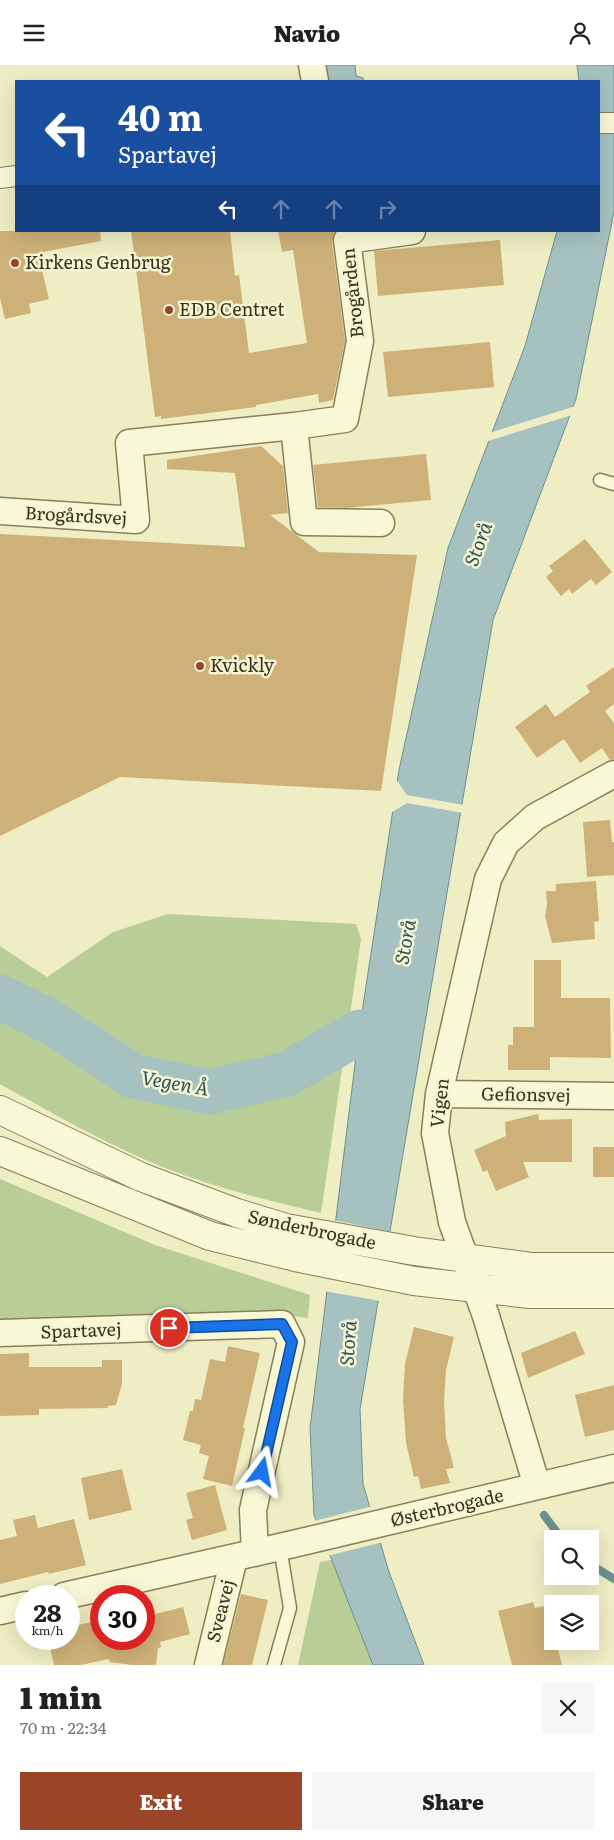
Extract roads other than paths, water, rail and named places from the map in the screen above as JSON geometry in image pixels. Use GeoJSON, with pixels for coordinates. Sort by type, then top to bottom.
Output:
{"type":"FeatureCollection","features":[{"type":"Feature","properties":{"kind":"street"},"geometry":{"type":"LineString","coordinates":[[312,65],[315,80]]}},
{"type":"Feature","properties":{"kind":"street"},"geometry":{"type":"LineString","coordinates":[[600,123],[614,123]]}},
{"type":"Feature","properties":{"kind":"street"},"geometry":{"type":"LineString","coordinates":[[0,178],[15,176]]}},
{"type":"Feature","properties":{"kind":"street","name":"Brogården"},"geometry":{"type":"LineString","coordinates":[[128,443],[345,419],[360,341],[347,240],[405,232]]}},
{"type":"Feature","properties":{"kind":"street"},"geometry":{"type":"LineString","coordinates":[[294,426],[304,522],[381,523]]}},
{"type":"Feature","properties":{"kind":"street","name":"Brogårdsvej"},"geometry":{"type":"LineString","coordinates":[[0,511],[136,520],[128,443]]}},
{"type":"Feature","properties":{"kind":"street","name":"Vigen"},"geometry":{"type":"LineString","coordinates":[[537,1486],[476,1288],[452,1222],[435,1133],[439,1094],[488,879],[506,843],[535,817],[614,774]]}},
{"type":"Feature","properties":{"kind":"street","name":"Gefionsvej"},"geometry":{"type":"LineString","coordinates":[[439,1094],[614,1096]]}},
{"type":"Feature","properties":{"kind":"street","name":"Sønderbrogade"},"geometry":{"type":"LineString","coordinates":[[0,1110],[159,1185],[236,1213],[297,1230],[414,1251],[532,1267],[614,1267]]}},
{"type":"Feature","properties":{"kind":"street","name":"Sønderbrogade"},"geometry":{"type":"LineString","coordinates":[[0,1151],[210,1236],[295,1257],[414,1281],[530,1294],[614,1294]]}},
{"type":"Feature","properties":{"kind":"street","name":"Spartavej"},"geometry":{"type":"LineString","coordinates":[[0,1333],[282,1324]]}},
{"type":"Feature","properties":{"kind":"street","name":"Sveavej"},"geometry":{"type":"LineString","coordinates":[[208,1665],[245,1555],[253,1510],[292,1342],[282,1324]]}},
{"type":"Feature","properties":{"kind":"street","name":"Østerbrogade"},"geometry":{"type":"LineString","coordinates":[[80,1592],[614,1468]]}},
{"type":"Feature","properties":{"kind":"street"},"geometry":{"type":"LineString","coordinates":[[0,1611],[15,1608]]}},
{"type":"Feature","properties":{"kind":"lane"},"geometry":{"type":"LineString","coordinates":[[600,480],[614,484]]}},
{"type":"Feature","properties":{"kind":"lane"},"geometry":{"type":"LineString","coordinates":[[274,1665],[290,1608],[292,1544]]}},
{"type":"Feature","properties":{"kind":"water"},"geometry":{"type":"Polygon","coordinates":[[[324,65],[355,65],[356,76],[364,80],[327,80],[324,65]]]}},
{"type":"Feature","properties":{"kind":"water","name":"Storå"},"geometry":{"type":"Polygon","coordinates":[[[577,65],[614,65],[614,212],[576,399],[493,620],[360,1409],[363,1484],[389,1572],[424,1665],[373,1665],[314,1515],[310,1428],[359,1032],[399,770],[448,548],[525,346],[557,232],[600,232],[600,80],[579,80],[577,65]]]}},
{"type":"Feature","properties":{"kind":"waterway","name":"Vegen Å"},"geometry":{"type":"LineString","coordinates":[[0,997],[51,1022],[133,1076],[209,1092],[287,1074],[359,1032],[389,1035]]}},
{"type":"Feature","properties":{"kind":"waterway"},"geometry":{"type":"LineString","coordinates":[[544,1515],[555,1530]]}},
{"type":"Feature","properties":{"kind":"waterway"},"geometry":{"type":"LineString","coordinates":[[599,1570],[614,1579]]}},
{"type":"Feature","properties":{"kind":"place","name":"Kirkens Genbrug"},"geometry":{"type":"Point","coordinates":[15,263]}},
{"type":"Feature","properties":{"kind":"place","name":"EDB Centret"},"geometry":{"type":"Point","coordinates":[169,310]}},
{"type":"Feature","properties":{"kind":"place","name":"Kvickly"},"geometry":{"type":"Point","coordinates":[200,666]}}]}
